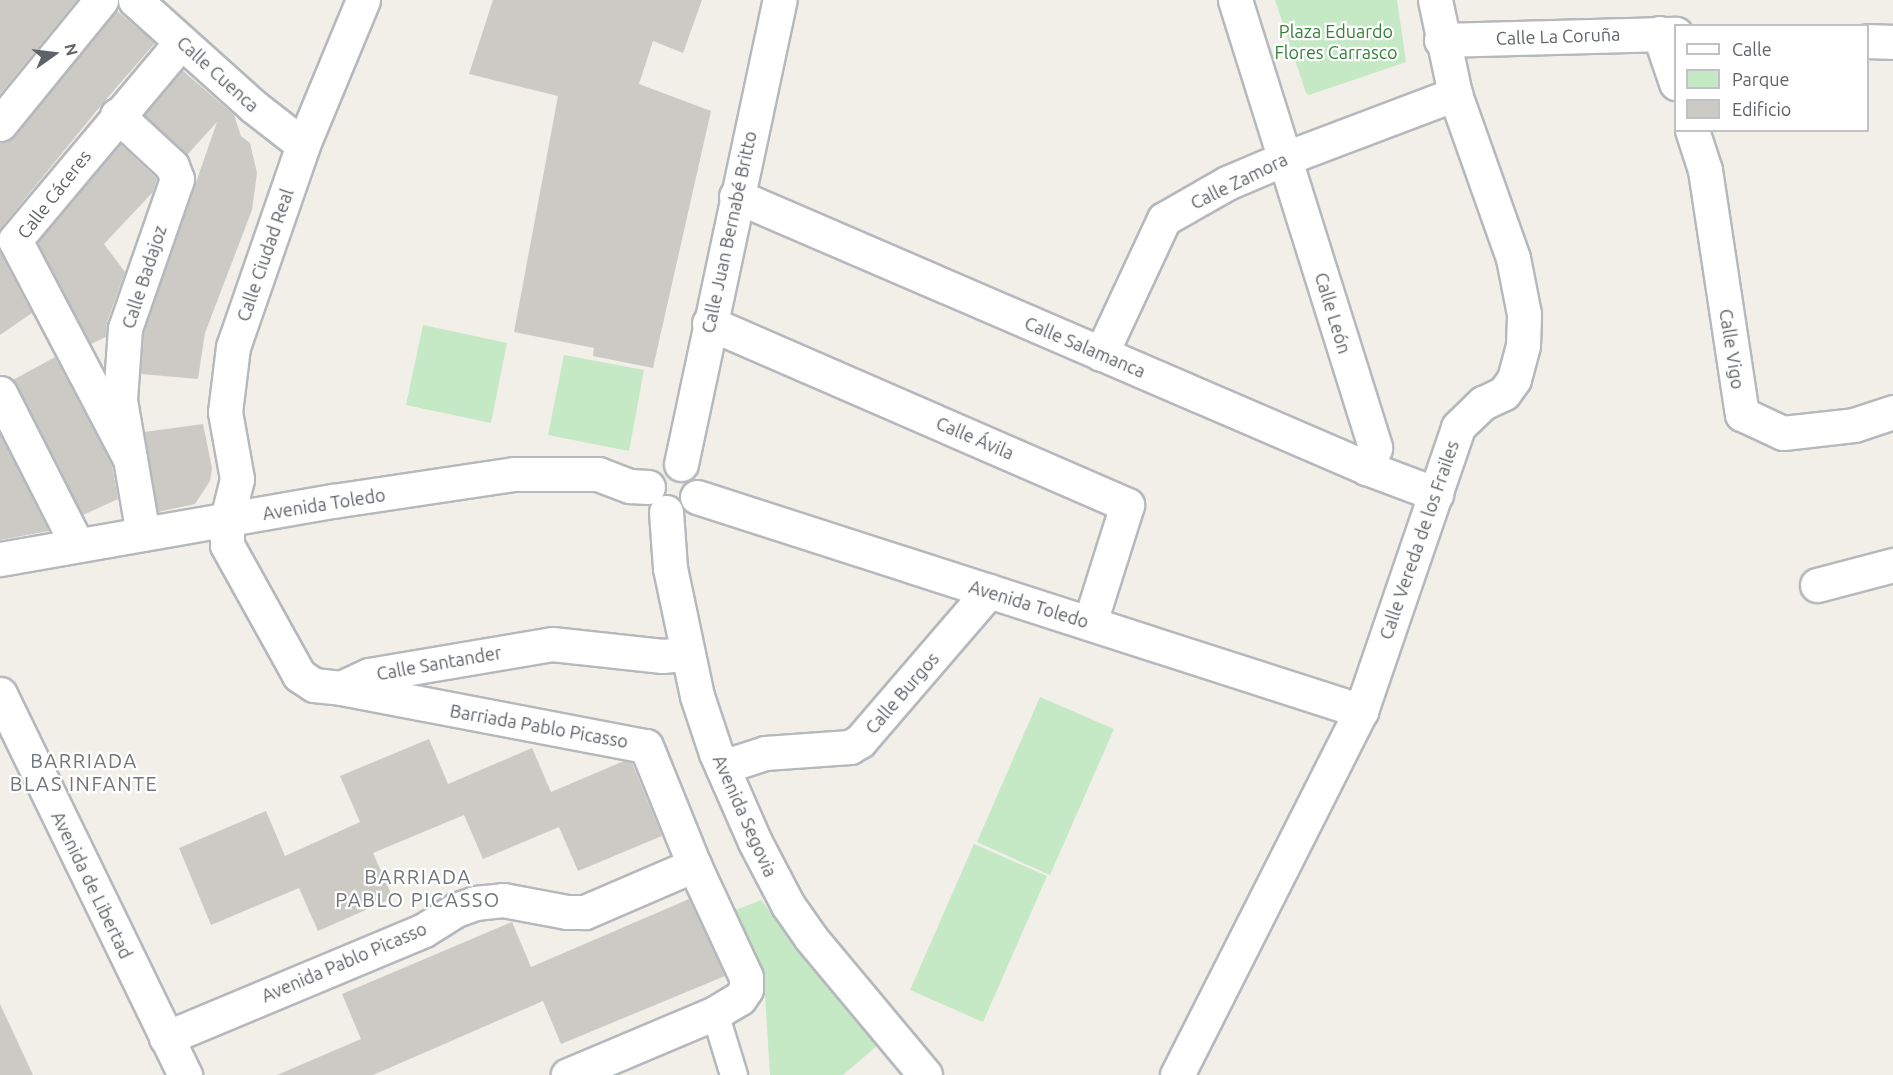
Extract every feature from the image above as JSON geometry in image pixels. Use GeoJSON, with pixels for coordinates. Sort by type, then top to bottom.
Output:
{"type":"FeatureCollection","features":[{"type":"Feature","properties":{"kind":"street"},"geometry":{"type":"LineString","coordinates":[[0,124],[101,0]]}},
{"type":"Feature","properties":{"kind":"street","name":"Calle Cuenca"},"geometry":{"type":"LineString","coordinates":[[135,0],[253,106],[303,145]]}},
{"type":"Feature","properties":{"kind":"street","name":"Calle Ciudad Real"},"geometry":{"type":"LineString","coordinates":[[227,519],[237,479],[225,412],[233,346],[303,145],[363,0]]}},
{"type":"Feature","properties":{"kind":"street","name":"Calle Juan Bernabé Britto"},"geometry":{"type":"LineString","coordinates":[[681,464],[736,195],[780,0]]}},
{"type":"Feature","properties":{"kind":"street"},"geometry":{"type":"LineString","coordinates":[[1235,0],[1286,158]]}},
{"type":"Feature","properties":{"kind":"street","name":"Calle Vereda de los Frailes"},"geometry":{"type":"LineString","coordinates":[[1177,1075],[1361,711],[1458,427],[1484,403],[1504,393],[1514,379],[1523,345],[1524,314],[1513,258],[1455,94],[1441,40],[1435,0]]}},
{"type":"Feature","properties":{"kind":"street"},"geometry":{"type":"LineString","coordinates":[[1667,34],[1674,72]]}},
{"type":"Feature","properties":{"kind":"street","name":"Calle La Coruña"},"geometry":{"type":"LineString","coordinates":[[1441,40],[1667,34]]}},
{"type":"Feature","properties":{"kind":"street"},"geometry":{"type":"LineString","coordinates":[[1869,41],[1893,42]]}},
{"type":"Feature","properties":{"kind":"street","name":"Calle Cáceres"},"geometry":{"type":"LineString","coordinates":[[130,459],[15,240],[181,42]]}},
{"type":"Feature","properties":{"kind":"street","name":"Calle Zamora"},"geometry":{"type":"LineString","coordinates":[[1101,354],[1164,219],[1227,183],[1286,158],[1455,94]]}},
{"type":"Feature","properties":{"kind":"street","name":"Calle Badajoz"},"geometry":{"type":"LineString","coordinates":[[117,116],[172,166],[177,179],[124,328],[120,400],[143,534]]}},
{"type":"Feature","properties":{"kind":"street","name":"Calle Vigo"},"geometry":{"type":"LineString","coordinates":[[1693,132],[1705,170],[1742,414],[1783,433],[1854,425],[1893,412]]}},
{"type":"Feature","properties":{"kind":"street","name":"Calle León"},"geometry":{"type":"LineString","coordinates":[[1286,158],[1375,448],[1367,468]]}},
{"type":"Feature","properties":{"kind":"street","name":"Calle Salamanca"},"geometry":{"type":"LineString","coordinates":[[736,195],[1367,468],[1436,494]]}},
{"type":"Feature","properties":{"kind":"street","name":"Calle Ávila"},"geometry":{"type":"LineString","coordinates":[[709,323],[1127,505],[1090,622]]}},
{"type":"Feature","properties":{"kind":"street"},"geometry":{"type":"LineString","coordinates":[[0,393],[77,545]]}},
{"type":"Feature","properties":{"kind":"street"},"geometry":{"type":"LineString","coordinates":[[666,464],[681,464],[694,473],[698,489],[697,497],[688,509],[681,512],[657,499],[653,472],[666,464]]}},
{"type":"Feature","properties":{"kind":"street","name":"Avenida Toledo"},"geometry":{"type":"LineString","coordinates":[[0,559],[227,519],[514,474],[598,474],[657,499]]}},
{"type":"Feature","properties":{"kind":"street","name":"Avenida Toledo"},"geometry":{"type":"LineString","coordinates":[[697,497],[1361,711]]}},
{"type":"Feature","properties":{"kind":"street","name":"Avenida Segovia"},"geometry":{"type":"LineString","coordinates":[[657,499],[696,696],[722,767],[767,866],[788,905],[811,938],[918,1066]]}},
{"type":"Feature","properties":{"kind":"street"},"geometry":{"type":"LineString","coordinates":[[227,519],[228,545],[299,675],[314,685],[341,688]]}},
{"type":"Feature","properties":{"kind":"street"},"geometry":{"type":"LineString","coordinates":[[1817,585],[1893,565]]}},
{"type":"Feature","properties":{"kind":"street","name":"Calle Burgos"},"geometry":{"type":"LineString","coordinates":[[722,767],[765,753],[850,747],[860,741],[989,591]]}},
{"type":"Feature","properties":{"kind":"street","name":"Calle Santander"},"geometry":{"type":"LineString","coordinates":[[341,688],[369,675],[552,644],[662,656],[687,654]]}},
{"type":"Feature","properties":{"kind":"street","name":"Barriada Pablo Picasso"},"geometry":{"type":"LineString","coordinates":[[341,688],[646,746],[694,866]]}},
{"type":"Feature","properties":{"kind":"street","name":"Avenida de Libertad"},"geometry":{"type":"LineString","coordinates":[[0,694],[185,1075]]}},
{"type":"Feature","properties":{"kind":"street"},"geometry":{"type":"LineString","coordinates":[[568,1075],[715,1013],[740,998],[746,989],[746,977],[694,866]]}},
{"type":"Feature","properties":{"kind":"street","name":"Avenida Pablo Picasso"},"geometry":{"type":"LineString","coordinates":[[166,1038],[424,930],[456,910],[476,903],[503,900],[567,912],[585,912],[694,866]]}},
{"type":"Feature","properties":{"kind":"street"},"geometry":{"type":"LineString","coordinates":[[715,1013],[734,1075]]}},
{"type":"Feature","properties":{"kind":"green space","name":"Plaza Eduardo Flores Carrasco"},"geometry":{"type":"Polygon","coordinates":[[[1275,0],[1397,0],[1406,62],[1309,95],[1306,93],[1275,0]]]}},
{"type":"Feature","properties":{"kind":"green space"},"geometry":{"type":"Polygon","coordinates":[[[423,325],[507,343],[491,423],[406,405],[423,325]]]}},
{"type":"Feature","properties":{"kind":"green space"},"geometry":{"type":"Polygon","coordinates":[[[564,355],[644,370],[629,451],[548,435],[564,355]]]}},
{"type":"Feature","properties":{"kind":"green space"},"geometry":{"type":"Polygon","coordinates":[[[1040,697],[1114,729],[1050,875],[977,842],[1040,697]]]}},
{"type":"Feature","properties":{"kind":"green space"},"geometry":{"type":"Polygon","coordinates":[[[974,844],[1047,876],[983,1022],[910,990],[974,844]]]}},
{"type":"Feature","properties":{"kind":"green space"},"geometry":{"type":"Polygon","coordinates":[[[761,900],[798,948],[885,1039],[843,1075],[770,1075],[764,980],[736,910],[761,900]]]}},
{"type":"Feature","properties":{"kind":"building"},"geometry":{"type":"Polygon","coordinates":[[[0,0],[77,0],[0,94],[0,0]]]}},
{"type":"Feature","properties":{"kind":"building"},"geometry":{"type":"Polygon","coordinates":[[[493,0],[702,0],[683,53],[653,41],[639,84],[711,111],[653,368],[593,356],[594,348],[514,332],[558,96],[469,74],[493,0]]]}},
{"type":"Feature","properties":{"kind":"building"},"geometry":{"type":"Polygon","coordinates":[[[116,10],[155,43],[0,229],[0,142],[15,136],[116,10]]]}},
{"type":"Feature","properties":{"kind":"building"},"geometry":{"type":"Polygon","coordinates":[[[182,70],[234,115],[241,136],[250,143],[257,173],[252,210],[205,333],[198,379],[141,374],[144,332],[217,122],[187,155],[144,115],[182,70]]]}},
{"type":"Feature","properties":{"kind":"building"},"geometry":{"type":"Polygon","coordinates":[[[120,144],[157,179],[153,192],[104,244],[125,272],[107,322],[106,337],[91,344],[37,242],[120,144]]]}},
{"type":"Feature","properties":{"kind":"building"},"geometry":{"type":"Polygon","coordinates":[[[0,252],[32,313],[0,335],[0,252]]]}},
{"type":"Feature","properties":{"kind":"building"},"geometry":{"type":"Polygon","coordinates":[[[55,357],[112,465],[118,499],[83,515],[13,380],[55,357]]]}},
{"type":"Feature","properties":{"kind":"building"},"geometry":{"type":"Polygon","coordinates":[[[203,424],[212,468],[210,481],[195,504],[158,512],[144,432],[203,424]]]}},
{"type":"Feature","properties":{"kind":"building"},"geometry":{"type":"Polygon","coordinates":[[[0,434],[49,531],[0,540],[0,434]]]}},
{"type":"Feature","properties":{"kind":"building"},"geometry":{"type":"Polygon","coordinates":[[[429,739],[448,784],[532,748],[551,792],[624,761],[632,763],[662,836],[578,871],[559,827],[483,859],[464,815],[373,853],[393,898],[318,931],[299,888],[211,925],[179,848],[266,811],[285,856],[360,822],[340,776],[429,739]]]}},
{"type":"Feature","properties":{"kind":"building"},"geometry":{"type":"Polygon","coordinates":[[[689,899],[725,976],[561,1044],[543,1001],[373,1075],[277,1075],[361,1039],[342,994],[512,922],[531,967],[689,899]]]}},
{"type":"Feature","properties":{"kind":"building"},"geometry":{"type":"Polygon","coordinates":[[[0,1004],[33,1075],[0,1075],[0,1004]]]}},
{"type":"Feature","properties":{"kind":"district","name":"BARRIADA BLAS INFANTE"},"geometry":{"type":"Point","coordinates":[84,772]}},
{"type":"Feature","properties":{"kind":"district","name":"BARRIADA PABLO PICASSO"},"geometry":{"type":"Point","coordinates":[418,888]}}]}
